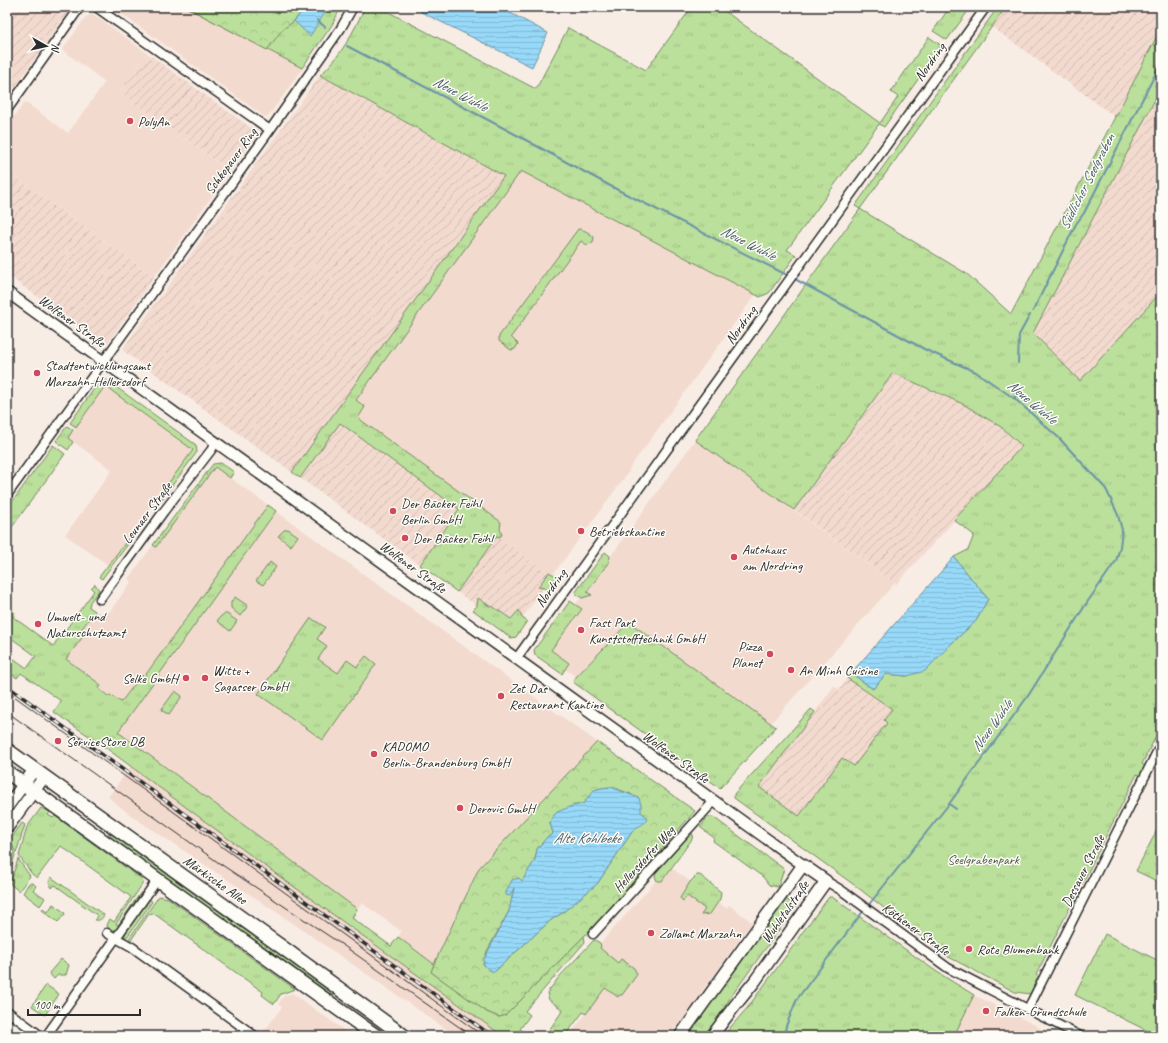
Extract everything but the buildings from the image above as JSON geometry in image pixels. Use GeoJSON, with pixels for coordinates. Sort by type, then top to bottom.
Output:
{"type":"FeatureCollection","features":[{"type":"Feature","properties":{"kind":"main road"},"geometry":{"type":"LineString","coordinates":[[12,753],[7,770],[376,1036]]}},
{"type":"Feature","properties":{"kind":"main road","name":"Märkische Allee"},"geometry":{"type":"LineString","coordinates":[[12,753],[404,1036]]}},
{"type":"Feature","properties":{"kind":"main road"},"geometry":{"type":"LineString","coordinates":[[7,828],[29,787],[39,773]]}},
{"type":"Feature","properties":{"kind":"main road"},"geometry":{"type":"LineString","coordinates":[[7,807],[29,787]]}},
{"type":"Feature","properties":{"kind":"main road","name":"Wuhletalstraße"},"geometry":{"type":"LineString","coordinates":[[680,1036],[803,865],[826,881],[755,981],[712,1036]]}},
{"type":"Feature","properties":{"kind":"main road"},"geometry":{"type":"LineString","coordinates":[[368,1010],[413,1036]]}},
{"type":"Feature","properties":{"kind":"street"},"geometry":{"type":"LineString","coordinates":[[7,110],[80,7]]}},
{"type":"Feature","properties":{"kind":"street","name":"Schkopauer Ring"},"geometry":{"type":"LineString","coordinates":[[7,495],[270,130],[96,7]]}},
{"type":"Feature","properties":{"kind":"street"},"geometry":{"type":"LineString","coordinates":[[270,130],[341,28],[353,7]]}},
{"type":"Feature","properties":{"kind":"street","name":"Nordring"},"geometry":{"type":"LineString","coordinates":[[516,659],[986,7]]}},
{"type":"Feature","properties":{"kind":"street","name":"Wolfener Straße"},"geometry":{"type":"LineString","coordinates":[[7,292],[803,865]]}},
{"type":"Feature","properties":{"kind":"street","name":"Leunaer Straße"},"geometry":{"type":"LineString","coordinates":[[100,599],[164,511],[212,449],[214,442]]}},
{"type":"Feature","properties":{"kind":"street","name":"Dessauer Straße"},"geometry":{"type":"LineString","coordinates":[[1028,1009],[1161,744]]}},
{"type":"Feature","properties":{"kind":"street","name":"Hellersdorfer Weg"},"geometry":{"type":"LineString","coordinates":[[593,934],[714,801]]}},
{"type":"Feature","properties":{"kind":"street"},"geometry":{"type":"LineString","coordinates":[[46,1036],[158,879]]}},
{"type":"Feature","properties":{"kind":"street","name":"Köthener Straße"},"geometry":{"type":"LineString","coordinates":[[826,881],[948,968],[1028,1009],[1067,1033],[1080,1036]]}},
{"type":"Feature","properties":{"kind":"street"},"geometry":{"type":"LineString","coordinates":[[107,933],[117,937],[132,947],[255,1036]]}},
{"type":"Feature","properties":{"kind":"street"},"geometry":{"type":"LineString","coordinates":[[7,1011],[41,1036]]}},
{"type":"Feature","properties":{"kind":"shaded area"},"geometry":{"type":"Polygon","coordinates":[[[7,7],[72,7],[7,98],[7,7]]]}},
{"type":"Feature","properties":{"kind":"shaded area"},"geometry":{"type":"Polygon","coordinates":[[[112,7],[186,7],[303,68],[268,117],[265,117],[112,7]]]}},
{"type":"Feature","properties":{"kind":"shaded area"},"geometry":{"type":"Polygon","coordinates":[[[1008,7],[1161,7],[1161,28],[1116,116],[1114,116],[992,27],[1004,10],[1008,7]]]}},
{"type":"Feature","properties":{"kind":"shaded area"},"geometry":{"type":"Polygon","coordinates":[[[93,14],[147,53],[120,92],[230,171],[154,277],[7,171],[7,126],[25,102],[68,133],[105,82],[62,50],[86,17],[93,14]]]}},
{"type":"Feature","properties":{"kind":"shaded area"},"geometry":{"type":"Polygon","coordinates":[[[147,53],[254,130],[255,136],[230,171],[120,92],[147,53]]]}},
{"type":"Feature","properties":{"kind":"shaded area"},"geometry":{"type":"Polygon","coordinates":[[[320,75],[504,176],[292,472],[122,350],[320,75]]]}},
{"type":"Feature","properties":{"kind":"shaded area"},"geometry":{"type":"Polygon","coordinates":[[[1161,88],[1161,292],[1080,382],[1033,333],[1161,88]]]}},
{"type":"Feature","properties":{"kind":"shaded area"},"geometry":{"type":"Polygon","coordinates":[[[521,170],[756,294],[552,576],[339,423],[521,170]]]}},
{"type":"Feature","properties":{"kind":"shaded area"},"geometry":{"type":"Polygon","coordinates":[[[7,171],[154,277],[109,341],[103,343],[7,275],[7,171]]]}},
{"type":"Feature","properties":{"kind":"shaded area"},"geometry":{"type":"Polygon","coordinates":[[[893,373],[963,404],[1001,427],[1023,446],[896,584],[794,510],[893,373]]]}},
{"type":"Feature","properties":{"kind":"shaded area"},"geometry":{"type":"Polygon","coordinates":[[[105,386],[193,450],[108,565],[65,535],[112,470],[68,438],[105,386]]]}},
{"type":"Feature","properties":{"kind":"shaded area"},"geometry":{"type":"Polygon","coordinates":[[[339,423],[459,509],[420,565],[300,478],[339,423]]]}},
{"type":"Feature","properties":{"kind":"shaded area"},"geometry":{"type":"Polygon","coordinates":[[[695,440],[895,583],[770,724],[629,622],[576,677],[541,652],[695,440]]]}},
{"type":"Feature","properties":{"kind":"shaded area"},"geometry":{"type":"Polygon","coordinates":[[[215,467],[268,505],[144,677],[142,676],[121,702],[110,695],[108,696],[99,689],[101,685],[66,659],[84,634],[80,631],[95,611],[106,613],[110,611],[131,582],[128,579],[153,545],[156,547],[215,467]]]}},
{"type":"Feature","properties":{"kind":"shaded area"},"geometry":{"type":"Polygon","coordinates":[[[276,511],[597,742],[479,868],[434,964],[398,937],[401,931],[362,903],[357,909],[118,732],[276,511]]]}},
{"type":"Feature","properties":{"kind":"shaded area"},"geometry":{"type":"Polygon","coordinates":[[[497,536],[552,576],[513,631],[457,592],[497,536]]]}},
{"type":"Feature","properties":{"kind":"shaded area"},"geometry":{"type":"Polygon","coordinates":[[[847,678],[892,709],[884,720],[887,723],[854,766],[842,758],[799,817],[759,787],[834,686],[839,689],[847,678]]]}},
{"type":"Feature","properties":{"kind":"shaded area"},"geometry":{"type":"Polygon","coordinates":[[[131,766],[272,871],[503,1036],[456,1036],[300,928],[133,817],[108,797],[131,766]]]}},
{"type":"Feature","properties":{"kind":"shaded area"},"geometry":{"type":"Polygon","coordinates":[[[669,866],[726,908],[729,905],[752,922],[682,1020],[668,1036],[569,1036],[620,968],[598,946],[669,866]]]}},
{"type":"Feature","properties":{"kind":"shaded area"},"geometry":{"type":"Polygon","coordinates":[[[292,993],[352,1036],[266,1036],[263,1033],[282,1007],[278,1004],[284,996],[292,993]]]}},
{"type":"Feature","properties":{"kind":"shaded area","name":"Falken-Grundschule"},"geometry":{"type":"Polygon","coordinates":[[[974,995],[1037,1026],[1049,1036],[954,1036],[974,995]]]}},
{"type":"Feature","properties":{"kind":"green space"},"geometry":{"type":"Polygon","coordinates":[[[186,7],[306,7],[294,21],[328,9],[326,7],[341,7],[332,25],[302,68],[186,7]]]}},
{"type":"Feature","properties":{"kind":"green space"},"geometry":{"type":"Polygon","coordinates":[[[186,7],[306,7],[294,21],[282,30],[267,50],[186,7]]]}},
{"type":"Feature","properties":{"kind":"green space"},"geometry":{"type":"Polygon","coordinates":[[[365,7],[379,7],[536,89],[568,28],[646,70],[692,7],[719,7],[880,123],[898,97],[891,92],[929,37],[942,46],[884,127],[879,124],[787,250],[796,255],[769,293],[760,297],[521,171],[356,400],[365,407],[358,418],[501,522],[500,529],[502,535],[499,537],[497,536],[457,592],[420,565],[459,509],[340,423],[300,478],[292,472],[504,176],[320,75],[334,61],[340,52],[351,35],[365,7]]]}},
{"type":"Feature","properties":{"kind":"green space"},"geometry":{"type":"Polygon","coordinates":[[[950,7],[971,7],[947,40],[933,31],[950,7]]]}},
{"type":"Feature","properties":{"kind":"green space"},"geometry":{"type":"Polygon","coordinates":[[[998,7],[1001,7],[1005,10],[860,209],[855,206],[998,7]]]}},
{"type":"Feature","properties":{"kind":"green space","name":"Seelgrabenpark"},"geometry":{"type":"Polygon","coordinates":[[[1161,28],[1161,88],[1033,333],[1080,381],[1161,292],[1161,735],[1157,734],[1142,764],[1146,766],[1141,776],[1137,774],[1078,892],[1082,895],[1078,901],[1074,899],[1036,975],[1040,978],[1031,994],[1015,992],[943,954],[857,887],[734,798],[734,794],[811,709],[815,712],[759,787],[799,816],[842,758],[854,766],[887,723],[884,720],[892,709],[847,678],[851,673],[873,689],[886,674],[907,676],[952,643],[976,621],[988,599],[954,557],[968,550],[974,535],[954,520],[1022,446],[1001,427],[963,404],[893,373],[794,510],[695,440],[860,209],[967,274],[1011,314],[1161,28]]]}},
{"type":"Feature","properties":{"kind":"green space"},"geometry":{"type":"Polygon","coordinates":[[[578,229],[584,230],[594,237],[593,242],[587,245],[581,241],[511,337],[518,344],[515,349],[511,350],[499,341],[499,336],[578,229]]]}},
{"type":"Feature","properties":{"kind":"green space"},"geometry":{"type":"Polygon","coordinates":[[[101,379],[105,379],[196,445],[197,452],[159,503],[156,500],[193,450],[105,386],[76,427],[70,423],[101,379]]]}},
{"type":"Feature","properties":{"kind":"green space"},"geometry":{"type":"Polygon","coordinates":[[[67,426],[73,430],[68,438],[73,442],[68,450],[56,441],[67,426]]]}},
{"type":"Feature","properties":{"kind":"green space"},"geometry":{"type":"Polygon","coordinates":[[[53,445],[65,454],[7,534],[7,509],[53,445]]]}},
{"type":"Feature","properties":{"kind":"green space"},"geometry":{"type":"Polygon","coordinates":[[[221,463],[234,472],[230,478],[215,467],[156,547],[153,545],[213,464],[221,463]]]}},
{"type":"Feature","properties":{"kind":"green space"},"geometry":{"type":"Polygon","coordinates":[[[268,505],[276,511],[118,732],[357,909],[352,918],[391,946],[398,937],[434,964],[432,972],[487,1012],[499,1017],[506,1015],[584,936],[585,942],[525,1011],[530,1015],[520,1029],[530,1036],[503,1036],[272,871],[100,743],[54,712],[61,701],[21,673],[17,678],[7,671],[7,654],[27,668],[36,656],[7,635],[7,611],[9,609],[15,613],[13,617],[53,646],[94,591],[91,588],[95,584],[99,590],[90,602],[89,607],[95,611],[80,631],[85,634],[66,659],[101,685],[99,689],[108,696],[110,695],[121,702],[142,675],[144,677],[268,505]]]}},
{"type":"Feature","properties":{"kind":"green space"},"geometry":{"type":"Polygon","coordinates":[[[138,526],[140,528],[102,579],[99,577],[138,526]]]}},
{"type":"Feature","properties":{"kind":"green space"},"geometry":{"type":"Polygon","coordinates":[[[288,529],[298,536],[291,546],[278,536],[284,530],[288,529]]]}},
{"type":"Feature","properties":{"kind":"green space"},"geometry":{"type":"Polygon","coordinates":[[[605,552],[610,556],[609,562],[587,592],[592,595],[582,598],[575,593],[605,552]]]}},
{"type":"Feature","properties":{"kind":"green space"},"geometry":{"type":"Polygon","coordinates":[[[270,562],[276,567],[263,585],[256,581],[270,562]]]}},
{"type":"Feature","properties":{"kind":"green space"},"geometry":{"type":"Polygon","coordinates":[[[549,572],[559,578],[549,592],[544,588],[538,587],[549,572]]]}},
{"type":"Feature","properties":{"kind":"green space"},"geometry":{"type":"Polygon","coordinates":[[[235,597],[248,606],[240,616],[231,608],[231,602],[235,597]]]}},
{"type":"Feature","properties":{"kind":"green space"},"geometry":{"type":"Polygon","coordinates":[[[478,598],[511,619],[519,610],[522,618],[527,621],[516,637],[511,638],[473,610],[477,606],[478,598]]]}},
{"type":"Feature","properties":{"kind":"green space"},"geometry":{"type":"Polygon","coordinates":[[[570,601],[582,609],[551,650],[569,663],[562,674],[535,655],[534,650],[570,601]]]}},
{"type":"Feature","properties":{"kind":"green space"},"geometry":{"type":"Polygon","coordinates":[[[224,614],[227,614],[237,621],[230,631],[217,621],[224,614]]]}},
{"type":"Feature","properties":{"kind":"green space"},"geometry":{"type":"Polygon","coordinates":[[[311,618],[325,627],[317,639],[327,646],[318,659],[338,673],[347,660],[357,667],[366,656],[376,664],[323,740],[258,694],[311,618]]]}},
{"type":"Feature","properties":{"kind":"green space"},"geometry":{"type":"Polygon","coordinates":[[[629,622],[776,727],[720,788],[573,682],[576,677],[629,622]]]}},
{"type":"Feature","properties":{"kind":"green space"},"geometry":{"type":"Polygon","coordinates":[[[175,691],[182,696],[169,715],[161,710],[175,691]]]}},
{"type":"Feature","properties":{"kind":"green space"},"geometry":{"type":"Polygon","coordinates":[[[597,742],[695,811],[600,920],[506,1015],[499,1017],[487,1012],[431,972],[479,868],[597,742]],[[611,787],[597,789],[583,804],[579,804],[553,816],[550,823],[553,833],[537,849],[535,860],[522,882],[515,886],[509,911],[487,951],[483,964],[488,969],[494,972],[551,920],[562,913],[597,884],[634,829],[647,817],[640,812],[641,805],[631,794],[611,787]]]}},
{"type":"Feature","properties":{"kind":"green space"},"geometry":{"type":"Polygon","coordinates":[[[41,808],[50,812],[48,815],[53,818],[55,816],[142,879],[143,883],[116,924],[118,925],[141,892],[143,894],[119,927],[115,930],[109,930],[107,925],[110,919],[114,922],[131,897],[61,846],[37,878],[32,874],[19,856],[27,827],[41,808]]]}},
{"type":"Feature","properties":{"kind":"green space"},"geometry":{"type":"Polygon","coordinates":[[[708,817],[713,817],[784,869],[778,887],[769,885],[763,877],[713,841],[714,838],[700,827],[708,817]]]}},
{"type":"Feature","properties":{"kind":"green space"},"geometry":{"type":"Polygon","coordinates":[[[1161,822],[1161,883],[1136,871],[1161,822]]]}},
{"type":"Feature","properties":{"kind":"green space"},"geometry":{"type":"Polygon","coordinates":[[[22,823],[25,825],[16,853],[10,840],[22,823]]]}},
{"type":"Feature","properties":{"kind":"green space"},"geometry":{"type":"Polygon","coordinates":[[[110,833],[134,848],[336,992],[332,997],[109,836],[108,834],[110,833]]]}},
{"type":"Feature","properties":{"kind":"green space"},"geometry":{"type":"Polygon","coordinates":[[[690,833],[693,834],[692,839],[662,881],[657,881],[655,876],[656,870],[690,833]]]}},
{"type":"Feature","properties":{"kind":"green space"},"geometry":{"type":"Polygon","coordinates":[[[9,842],[15,855],[7,882],[7,844],[9,842]]]}},
{"type":"Feature","properties":{"kind":"green space"},"geometry":{"type":"Polygon","coordinates":[[[18,859],[30,876],[19,891],[10,884],[18,859]]]}},
{"type":"Feature","properties":{"kind":"green space"},"geometry":{"type":"Polygon","coordinates":[[[697,875],[700,875],[721,892],[720,899],[710,914],[701,915],[705,909],[687,896],[683,901],[680,898],[690,882],[697,875]]]}},
{"type":"Feature","properties":{"kind":"green space"},"geometry":{"type":"Polygon","coordinates":[[[51,877],[104,915],[102,918],[100,920],[95,920],[98,916],[55,885],[52,888],[49,882],[51,877]]]}},
{"type":"Feature","properties":{"kind":"green space"},"geometry":{"type":"Polygon","coordinates":[[[29,883],[33,883],[36,886],[33,890],[45,898],[40,906],[23,893],[29,883]]]}},
{"type":"Feature","properties":{"kind":"green space"},"geometry":{"type":"Polygon","coordinates":[[[159,896],[168,898],[295,989],[281,994],[274,1004],[262,995],[263,992],[153,913],[149,914],[131,940],[128,940],[159,896]]]}},
{"type":"Feature","properties":{"kind":"green space"},"geometry":{"type":"Polygon","coordinates":[[[829,897],[832,897],[937,972],[974,995],[954,1036],[723,1036],[748,1007],[829,897]]]}},
{"type":"Feature","properties":{"kind":"green space"},"geometry":{"type":"Polygon","coordinates":[[[149,898],[152,902],[127,937],[125,937],[125,931],[149,898]]]}},
{"type":"Feature","properties":{"kind":"green space"},"geometry":{"type":"Polygon","coordinates":[[[786,899],[796,906],[730,998],[707,1036],[687,1036],[786,899]]]}},
{"type":"Feature","properties":{"kind":"green space"},"geometry":{"type":"Polygon","coordinates":[[[53,904],[65,914],[58,922],[42,910],[43,908],[48,912],[53,904]]]}},
{"type":"Feature","properties":{"kind":"green space"},"geometry":{"type":"Polygon","coordinates":[[[1105,934],[1161,962],[1161,1036],[1158,1036],[1075,995],[1105,934]]]}},
{"type":"Feature","properties":{"kind":"green space"},"geometry":{"type":"Polygon","coordinates":[[[594,940],[600,943],[600,948],[618,963],[621,959],[634,968],[637,974],[636,976],[622,995],[618,997],[605,988],[586,1014],[583,1012],[565,1036],[545,1036],[563,1010],[549,1000],[547,993],[559,977],[594,940]]]}},
{"type":"Feature","properties":{"kind":"green space"},"geometry":{"type":"Polygon","coordinates":[[[61,959],[69,965],[66,975],[58,975],[54,979],[49,973],[61,959]]]}},
{"type":"Feature","properties":{"kind":"green space"},"geometry":{"type":"Polygon","coordinates":[[[46,985],[59,994],[45,1015],[32,1006],[46,985]]]}},
{"type":"Feature","properties":{"kind":"water"},"geometry":{"type":"Polygon","coordinates":[[[306,7],[328,8],[310,36],[294,21],[306,7]]]}},
{"type":"Feature","properties":{"kind":"water"},"geometry":{"type":"Polygon","coordinates":[[[421,7],[499,7],[548,33],[532,67],[421,12],[421,7]]]}},
{"type":"Feature","properties":{"kind":"water"},"geometry":{"type":"Polygon","coordinates":[[[954,557],[988,599],[976,621],[925,671],[907,676],[886,674],[873,689],[851,673],[954,557]]]}},
{"type":"Feature","properties":{"kind":"water","name":"Alte Kohlbeke"},"geometry":{"type":"Polygon","coordinates":[[[611,787],[639,798],[641,812],[647,817],[645,822],[634,829],[597,884],[562,913],[551,920],[494,972],[488,969],[484,965],[483,961],[509,911],[514,888],[510,896],[506,895],[506,892],[512,880],[519,878],[522,881],[535,860],[537,849],[548,836],[553,833],[550,823],[551,819],[557,812],[572,806],[583,804],[594,790],[611,787]]]}},
{"type":"Feature","properties":{"kind":"waterway"},"geometry":{"type":"LineString","coordinates":[[317,20],[325,27]]}},
{"type":"Feature","properties":{"kind":"waterway","name":"Neue Wuhle"},"geometry":{"type":"LineString","coordinates":[[347,46],[616,189],[789,276]]}},
{"type":"Feature","properties":{"kind":"waterway","name":"Südlicher Seelgraben"},"geometry":{"type":"LineString","coordinates":[[1033,311],[1076,224],[1084,213],[1161,63]]}},
{"type":"Feature","properties":{"kind":"waterway","name":"Neue Wuhle"},"geometry":{"type":"LineString","coordinates":[[793,278],[926,350],[976,372],[1015,399],[1059,438],[1106,489],[1118,515],[1122,530],[1120,547],[1116,561],[1086,604],[1028,696],[949,804],[867,907]]}},
{"type":"Feature","properties":{"kind":"waterway","name":"Südlicher Seelgraben"},"geometry":{"type":"LineString","coordinates":[[1018,363],[1019,335],[1030,315]]}},
{"type":"Feature","properties":{"kind":"waterway"},"geometry":{"type":"LineString","coordinates":[[1015,399],[1016,389]]}},
{"type":"Feature","properties":{"kind":"waterway"},"geometry":{"type":"LineString","coordinates":[[949,804],[956,809]]}},
{"type":"Feature","properties":{"kind":"waterway","name":"Neue Wuhle"},"geometry":{"type":"LineString","coordinates":[[784,1036],[786,1026],[797,999],[864,910]]}},
{"type":"Feature","properties":{"kind":"tram line"},"geometry":{"type":"LineString","coordinates":[[7,691],[483,1036]]}},
{"type":"Feature","properties":{"kind":"tram line"},"geometry":{"type":"LineString","coordinates":[[7,712],[219,863],[344,946],[472,1036]]}},
{"type":"Feature","properties":{"kind":"railway"},"geometry":{"type":"LineString","coordinates":[[7,686],[492,1036]]}},
{"type":"Feature","properties":{"kind":"place","name":"PolyAn"},"geometry":{"type":"Point","coordinates":[130,121]}},
{"type":"Feature","properties":{"kind":"place","name":"Stadtentwicklungsamt Marzahn-Hellersdorf"},"geometry":{"type":"Point","coordinates":[37,373]}},
{"type":"Feature","properties":{"kind":"place","name":"Der Bäcker Feihl Berlin GmbH"},"geometry":{"type":"Point","coordinates":[393,511]}},
{"type":"Feature","properties":{"kind":"place","name":"Betriebskantine"},"geometry":{"type":"Point","coordinates":[581,531]}},
{"type":"Feature","properties":{"kind":"place","name":"Der Bäcker Feihl"},"geometry":{"type":"Point","coordinates":[405,538]}},
{"type":"Feature","properties":{"kind":"place","name":"Autohaus am Nordring"},"geometry":{"type":"Point","coordinates":[734,557]}},
{"type":"Feature","properties":{"kind":"place","name":"Umwelt- und Naturschutzamt"},"geometry":{"type":"Point","coordinates":[38,624]}},
{"type":"Feature","properties":{"kind":"place","name":"Fast Part Kunststofftechnik GmbH"},"geometry":{"type":"Point","coordinates":[581,630]}},
{"type":"Feature","properties":{"kind":"place","name":"Pizza Planet"},"geometry":{"type":"Point","coordinates":[770,654]}},
{"type":"Feature","properties":{"kind":"place","name":"An Minh Cuisine"},"geometry":{"type":"Point","coordinates":[791,670]}},
{"type":"Feature","properties":{"kind":"place","name":"Selke GmbH"},"geometry":{"type":"Point","coordinates":[186,678]}},
{"type":"Feature","properties":{"kind":"place","name":"Witte + Sagasser GmbH"},"geometry":{"type":"Point","coordinates":[205,678]}},
{"type":"Feature","properties":{"kind":"place","name":"Zet Das Restaurant Kantine"},"geometry":{"type":"Point","coordinates":[501,696]}},
{"type":"Feature","properties":{"kind":"place","name":"ServiceStore DB"},"geometry":{"type":"Point","coordinates":[58,741]}},
{"type":"Feature","properties":{"kind":"place","name":"KADOMO Berlin-Brandenburg GmbH"},"geometry":{"type":"Point","coordinates":[374,754]}},
{"type":"Feature","properties":{"kind":"place","name":"Derovis GmbH"},"geometry":{"type":"Point","coordinates":[460,808]}},
{"type":"Feature","properties":{"kind":"place","name":"Zollamt Marzahn"},"geometry":{"type":"Point","coordinates":[651,933]}},
{"type":"Feature","properties":{"kind":"place","name":"Rote Blumenbank"},"geometry":{"type":"Point","coordinates":[969,949]}},
{"type":"Feature","properties":{"kind":"place","name":"Falken-Grundschule"},"geometry":{"type":"Point","coordinates":[986,1011]}}]}
